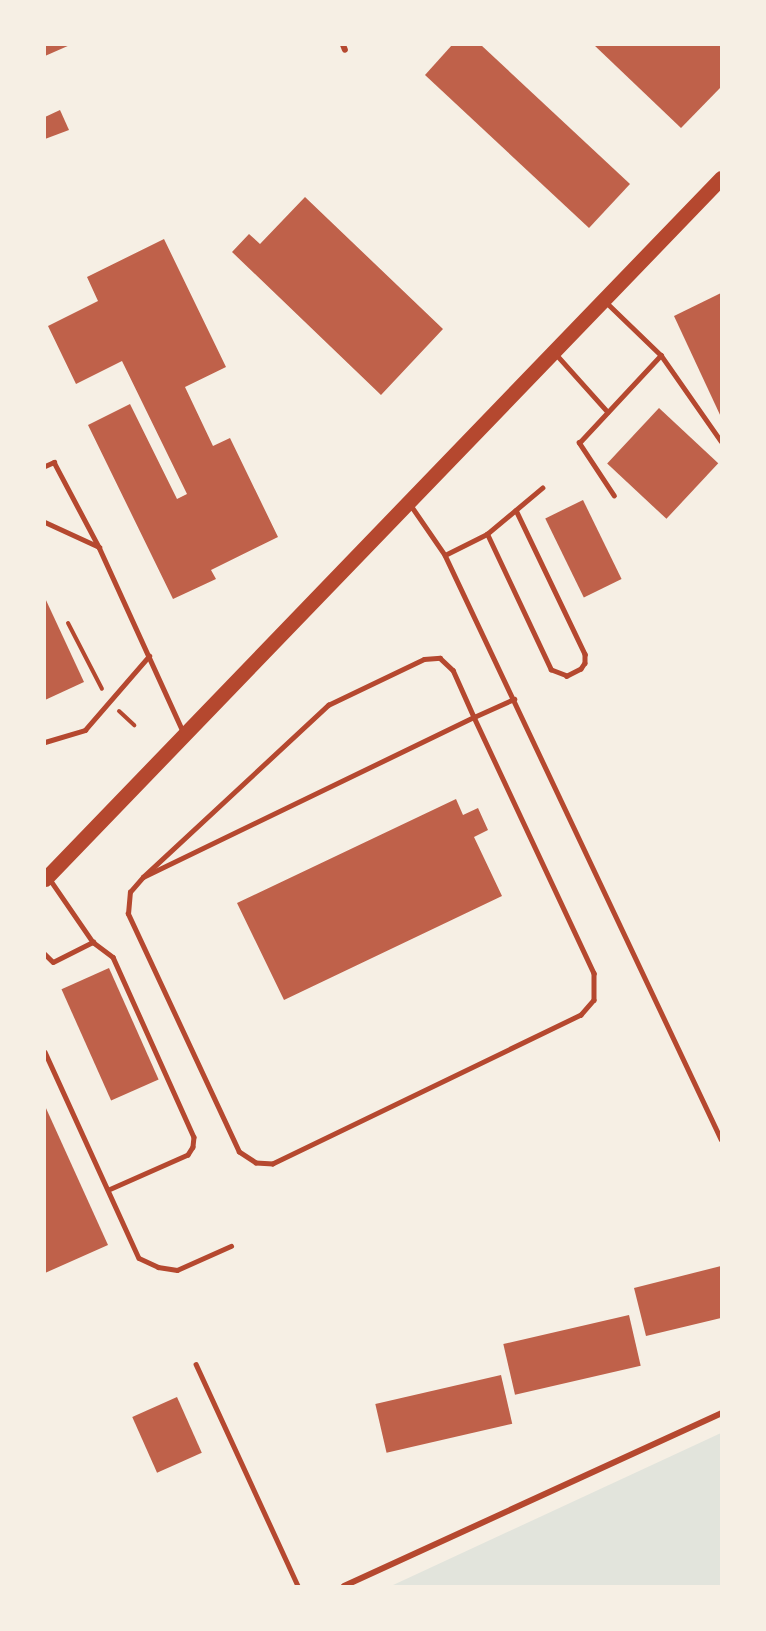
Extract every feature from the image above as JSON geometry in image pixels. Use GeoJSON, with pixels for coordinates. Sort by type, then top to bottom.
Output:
{"type":"FeatureCollection","features":[{"type":"Feature","properties":{"kind":"main road"},"geometry":{"type":"LineString","coordinates":[[46,875],[555,353],[721,178]]}},
{"type":"Feature","properties":{"kind":"street"},"geometry":{"type":"LineString","coordinates":[[344,1586],[721,1413]]}},
{"type":"Feature","properties":{"kind":"lane"},"geometry":{"type":"LineString","coordinates":[[604,299],[661,355],[721,441]]}},
{"type":"Feature","properties":{"kind":"lane"},"geometry":{"type":"LineString","coordinates":[[555,353],[608,412]]}},
{"type":"Feature","properties":{"kind":"lane"},"geometry":{"type":"LineString","coordinates":[[614,496],[579,443],[661,355]]}},
{"type":"Feature","properties":{"kind":"lane"},"geometry":{"type":"LineString","coordinates":[[45,466],[54,462],[99,548],[184,734]]}},
{"type":"Feature","properties":{"kind":"lane"},"geometry":{"type":"LineString","coordinates":[[445,555],[487,534],[542,488]]}},
{"type":"Feature","properties":{"kind":"lane"},"geometry":{"type":"LineString","coordinates":[[408,502],[445,555],[721,1139]]}},
{"type":"Feature","properties":{"kind":"lane"},"geometry":{"type":"LineString","coordinates":[[487,534],[551,670],[567,676],[581,669],[585,663],[585,654],[516,510]]}},
{"type":"Feature","properties":{"kind":"lane"},"geometry":{"type":"LineString","coordinates":[[45,522],[99,548]]}},
{"type":"Feature","properties":{"kind":"lane"},"geometry":{"type":"LineString","coordinates":[[45,742],[85,730],[150,656]]}},
{"type":"Feature","properties":{"kind":"lane"},"geometry":{"type":"LineString","coordinates":[[440,658],[453,670],[474,717],[594,973],[594,1000],[582,1015],[273,1164],[256,1163],[239,1152],[128,914],[130,892],[143,877],[328,705],[424,659],[440,658]]}},
{"type":"Feature","properties":{"kind":"lane"},"geometry":{"type":"LineString","coordinates":[[143,877],[514,699]]}},
{"type":"Feature","properties":{"kind":"lane"},"geometry":{"type":"LineString","coordinates":[[46,875],[93,942],[113,957],[194,1137],[188,1155],[109,1190]]}},
{"type":"Feature","properties":{"kind":"lane"},"geometry":{"type":"LineString","coordinates":[[45,954],[53,962],[93,942]]}},
{"type":"Feature","properties":{"kind":"lane"},"geometry":{"type":"LineString","coordinates":[[46,1054],[139,1257],[158,1267],[177,1270],[231,1246]]}},
{"type":"Feature","properties":{"kind":"lane"},"geometry":{"type":"LineString","coordinates":[[196,1364],[298,1586]]}},
{"type":"Feature","properties":{"kind":"path"},"geometry":{"type":"LineString","coordinates":[[68,622],[109,702],[134,724]]}},
{"type":"Feature","properties":{"kind":"shaded area"},"geometry":{"type":"Polygon","coordinates":[[[721,1433],[721,1586],[391,1586],[721,1433]]]}},
{"type":"Feature","properties":{"kind":"building"},"geometry":{"type":"Polygon","coordinates":[[[45,45],[70,45],[45,56],[45,45]]]}},
{"type":"Feature","properties":{"kind":"building"},"geometry":{"type":"Polygon","coordinates":[[[452,45],[481,45],[630,184],[589,228],[425,75],[452,45]]]}},
{"type":"Feature","properties":{"kind":"building"},"geometry":{"type":"Polygon","coordinates":[[[594,45],[721,45],[721,87],[681,128],[594,45]]]}},
{"type":"Feature","properties":{"kind":"building"},"geometry":{"type":"Polygon","coordinates":[[[60,110],[69,130],[45,139],[45,117],[60,110]]]}},
{"type":"Feature","properties":{"kind":"building"},"geometry":{"type":"Polygon","coordinates":[[[305,197],[443,329],[381,395],[232,252],[249,234],[260,244],[305,197]]]}},
{"type":"Feature","properties":{"kind":"building"},"geometry":{"type":"Polygon","coordinates":[[[164,239],[226,367],[185,387],[213,446],[230,438],[278,537],[211,570],[216,579],[173,599],[88,425],[130,404],[177,499],[187,494],[122,361],[76,384],[48,326],[98,301],[87,277],[164,239]]]}},
{"type":"Feature","properties":{"kind":"building"},"geometry":{"type":"Polygon","coordinates":[[[721,293],[721,417],[674,316],[721,293]]]}},
{"type":"Feature","properties":{"kind":"building"},"geometry":{"type":"Polygon","coordinates":[[[659,408],[718,463],[666,519],[607,464],[659,408]]]}},
{"type":"Feature","properties":{"kind":"building"},"geometry":{"type":"Polygon","coordinates":[[[583,500],[622,579],[584,598],[545,518],[583,500]]]}},
{"type":"Feature","properties":{"kind":"building"},"geometry":{"type":"Polygon","coordinates":[[[45,598],[84,682],[45,700],[45,598]]]}},
{"type":"Feature","properties":{"kind":"building"},"geometry":{"type":"Polygon","coordinates":[[[456,799],[463,815],[478,808],[488,830],[474,837],[502,896],[284,1000],[237,903],[456,799]]]}},
{"type":"Feature","properties":{"kind":"building"},"geometry":{"type":"Polygon","coordinates":[[[109,968],[159,1079],[111,1101],[61,989],[109,968]]]}},
{"type":"Feature","properties":{"kind":"building"},"geometry":{"type":"Polygon","coordinates":[[[45,1106],[108,1245],[45,1273],[45,1106]]]}},
{"type":"Feature","properties":{"kind":"building"},"geometry":{"type":"Polygon","coordinates":[[[721,1266],[721,1318],[646,1336],[634,1288],[721,1266]]]}},
{"type":"Feature","properties":{"kind":"building"},"geometry":{"type":"Polygon","coordinates":[[[629,1315],[641,1366],[515,1395],[503,1344],[629,1315]]]}},
{"type":"Feature","properties":{"kind":"building"},"geometry":{"type":"Polygon","coordinates":[[[501,1375],[512,1424],[387,1453],[375,1404],[501,1375]]]}},
{"type":"Feature","properties":{"kind":"building"},"geometry":{"type":"Polygon","coordinates":[[[177,1397],[202,1453],[157,1473],[132,1417],[177,1397]]]}}]}
